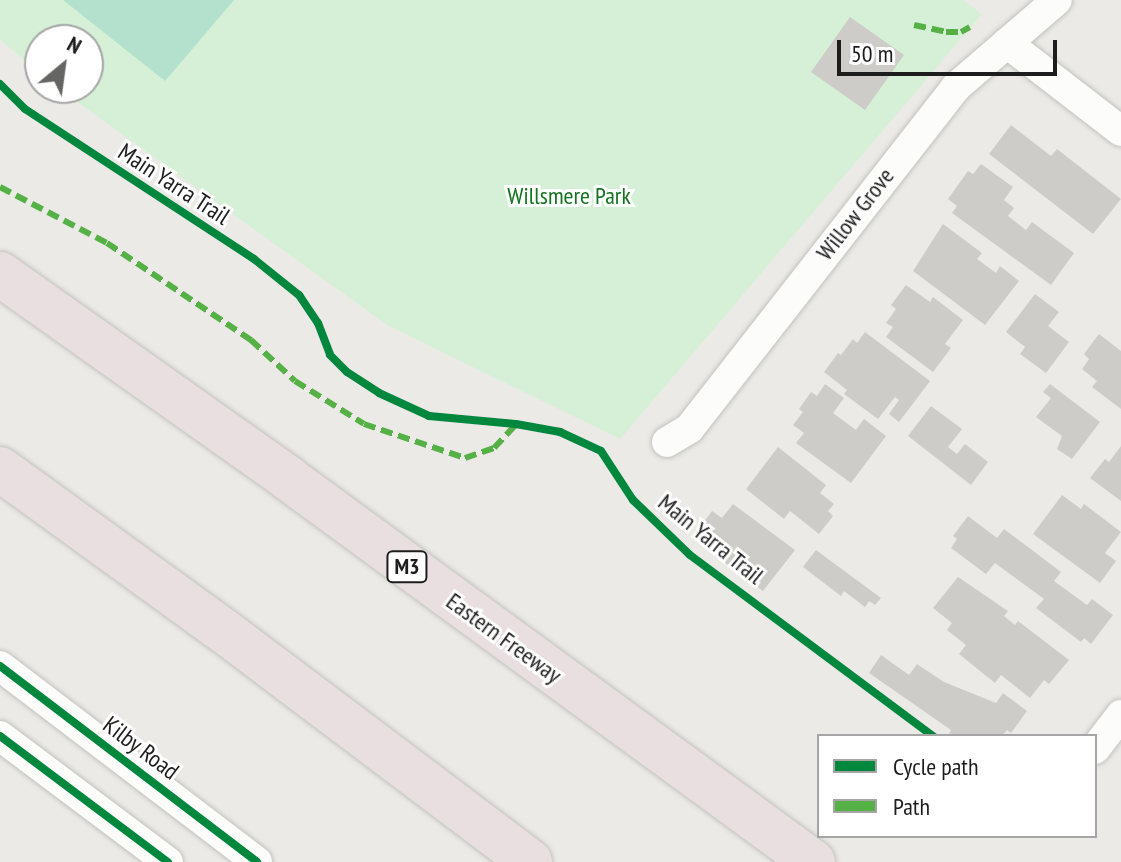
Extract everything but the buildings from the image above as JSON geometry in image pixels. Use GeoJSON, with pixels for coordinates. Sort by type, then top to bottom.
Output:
{"type":"FeatureCollection","features":[{"type":"Feature","properties":{"kind":"highway","name":"Eastern Freeway"},"geometry":{"type":"LineString","coordinates":[[0,274],[289,479],[813,862]]}},
{"type":"Feature","properties":{"kind":"highway"},"geometry":{"type":"LineString","coordinates":[[0,469],[224,631],[530,862]]}},
{"type":"Feature","properties":{"kind":"street","name":"Willow Grove"},"geometry":{"type":"LineString","coordinates":[[667,442],[689,429],[956,87],[1057,0]]}},
{"type":"Feature","properties":{"kind":"street"},"geometry":{"type":"LineString","coordinates":[[1007,43],[1121,131]]}},
{"type":"Feature","properties":{"kind":"street","name":"Kilby Road"},"geometry":{"type":"LineString","coordinates":[[0,666],[257,862]]}},
{"type":"Feature","properties":{"kind":"street"},"geometry":{"type":"LineString","coordinates":[[1097,746],[1121,715]]}},
{"type":"Feature","properties":{"kind":"street"},"geometry":{"type":"LineString","coordinates":[[0,736],[168,862]]}},
{"type":"Feature","properties":{"kind":"green space","name":"Willsmere Park"},"geometry":{"type":"Polygon","coordinates":[[[0,0],[963,0],[982,14],[620,439],[387,325],[80,104],[104,104],[104,24],[24,24],[24,60],[0,40],[0,0]]]}},
{"type":"Feature","properties":{"kind":"green space"},"geometry":{"type":"Polygon","coordinates":[[[63,0],[234,0],[165,81],[104,33],[104,24],[93,24],[63,0]]]}},
{"type":"Feature","properties":{"kind":"marked path"},"geometry":{"type":"LineString","coordinates":[[914,25],[946,32],[961,32],[970,27]]}},
{"type":"Feature","properties":{"kind":"marked path"},"geometry":{"type":"LineString","coordinates":[[0,187],[107,243],[251,340],[295,381],[364,424],[465,458],[494,448],[516,424]]}},
{"type":"Feature","properties":{"kind":"cycle path","name":"Main Yarra Trail"},"geometry":{"type":"LineString","coordinates":[[0,84],[25,109],[254,259],[299,295],[318,323],[330,355],[347,372],[379,393],[429,416],[516,424],[560,432],[601,451],[633,500],[690,555],[930,734]]}},
{"type":"Feature","properties":{"kind":"cycle path"},"geometry":{"type":"LineString","coordinates":[[0,666],[257,862]]}},
{"type":"Feature","properties":{"kind":"cycle path"},"geometry":{"type":"LineString","coordinates":[[0,736],[168,862]]}}]}
